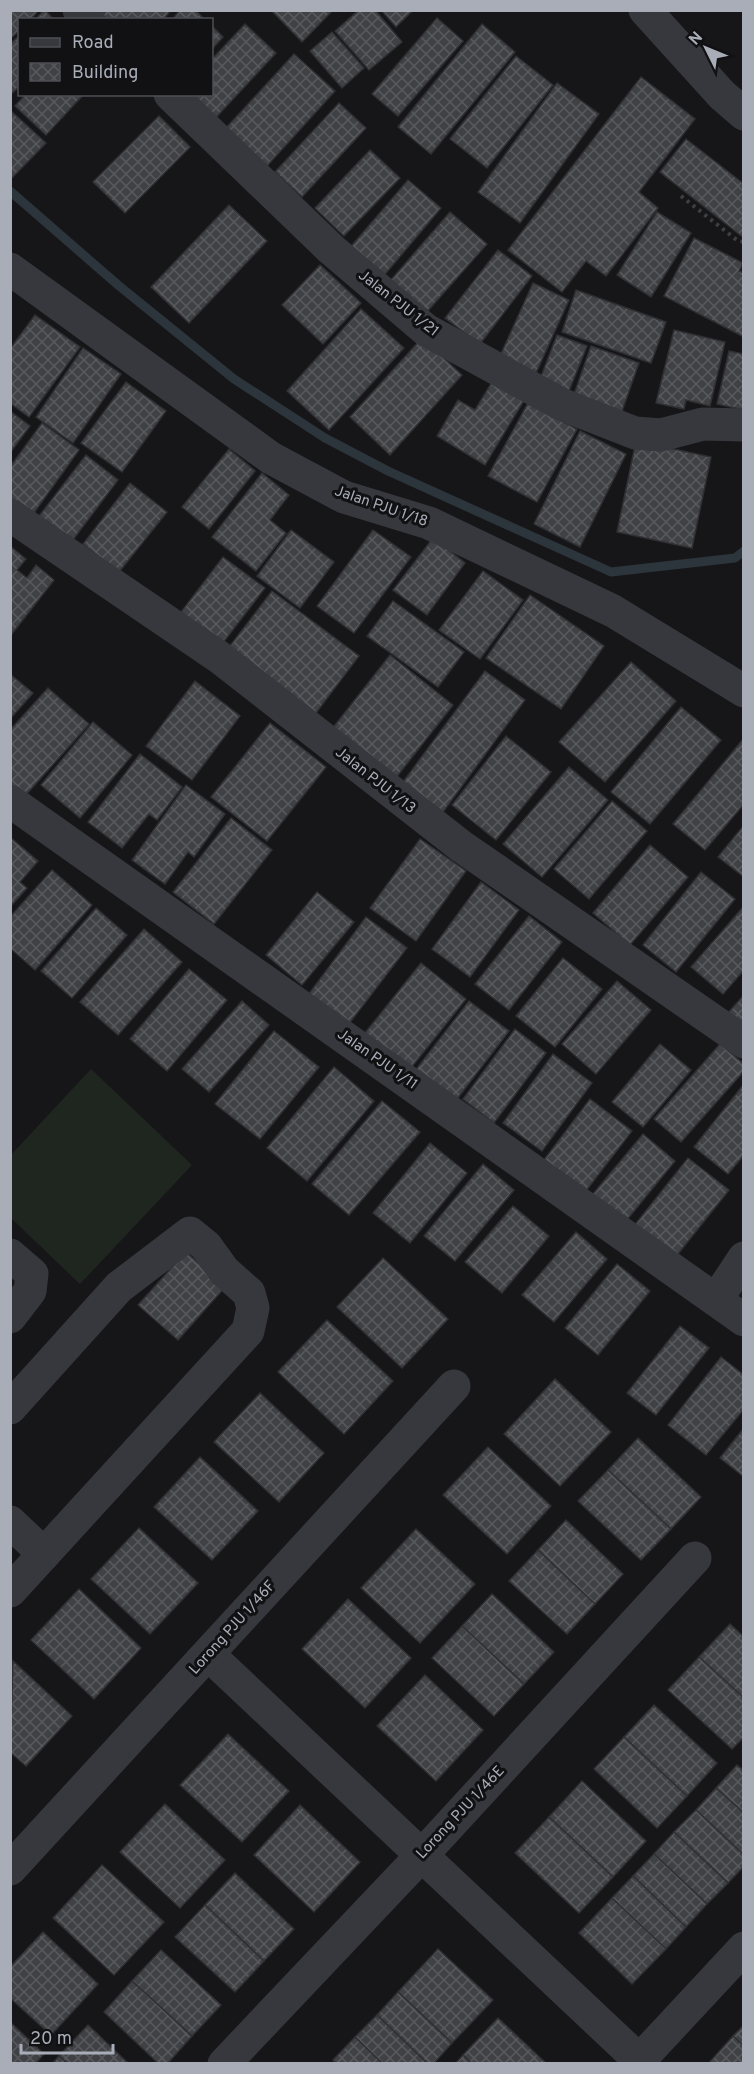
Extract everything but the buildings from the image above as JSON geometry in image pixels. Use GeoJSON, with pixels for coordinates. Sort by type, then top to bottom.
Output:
{"type":"FeatureCollection","features":[{"type":"Feature","properties":{"kind":"street"},"geometry":{"type":"LineString","coordinates":[[645,10],[722,95],[744,114]]}},
{"type":"Feature","properties":{"kind":"street","name":"Jalan PJU 1/21"},"geometry":{"type":"LineString","coordinates":[[172,96],[331,249],[426,330],[561,404],[634,433],[661,435],[703,424],[744,425]]}},
{"type":"Feature","properties":{"kind":"street","name":"Jalan PJU 1/18"},"geometry":{"type":"LineString","coordinates":[[10,269],[271,458],[344,497],[429,524],[613,611],[739,679]]}},
{"type":"Feature","properties":{"kind":"street","name":"Jalan PJU 1/13"},"geometry":{"type":"LineString","coordinates":[[10,515],[219,657],[461,846],[744,1042]]}},
{"type":"Feature","properties":{"kind":"street","name":"Jalan PJU 1/11"},"geometry":{"type":"LineString","coordinates":[[10,801],[744,1320]]}},
{"type":"Feature","properties":{"kind":"street"},"geometry":{"type":"LineString","coordinates":[[10,1408],[119,1287],[190,1233],[206,1246],[224,1271],[249,1293],[253,1308],[248,1331],[10,1591]]}},
{"type":"Feature","properties":{"kind":"street"},"geometry":{"type":"LineString","coordinates":[[10,1255],[32,1274],[30,1291],[10,1317]]}},
{"type":"Feature","properties":{"kind":"street"},"geometry":{"type":"LineString","coordinates":[[716,1300],[744,1258]]}},
{"type":"Feature","properties":{"kind":"street","name":"Lorong PJU 1/46F"},"geometry":{"type":"LineString","coordinates":[[10,1869],[454,1386]]}},
{"type":"Feature","properties":{"kind":"street"},"geometry":{"type":"LineString","coordinates":[[10,1522],[44,1554]]}},
{"type":"Feature","properties":{"kind":"street","name":"Lorong PJU 1/46E"},"geometry":{"type":"LineString","coordinates":[[224,2064],[422,1856],[695,1558]]}},
{"type":"Feature","properties":{"kind":"street"},"geometry":{"type":"LineString","coordinates":[[209,1655],[637,2062],[744,1948]]}},
{"type":"Feature","properties":{"kind":"path"},"geometry":{"type":"LineString","coordinates":[[681,196],[738,241],[744,242]]}},
{"type":"Feature","properties":{"kind":"shaded area"},"geometry":{"type":"Polygon","coordinates":[[[91,1069],[192,1165],[80,1284],[11,1218],[11,1155],[91,1069]]]}},
{"type":"Feature","properties":{"kind":"waterway"},"geometry":{"type":"LineString","coordinates":[[10,191],[118,285],[234,379],[325,438],[388,471],[611,572],[735,558],[744,551]]}}]}
